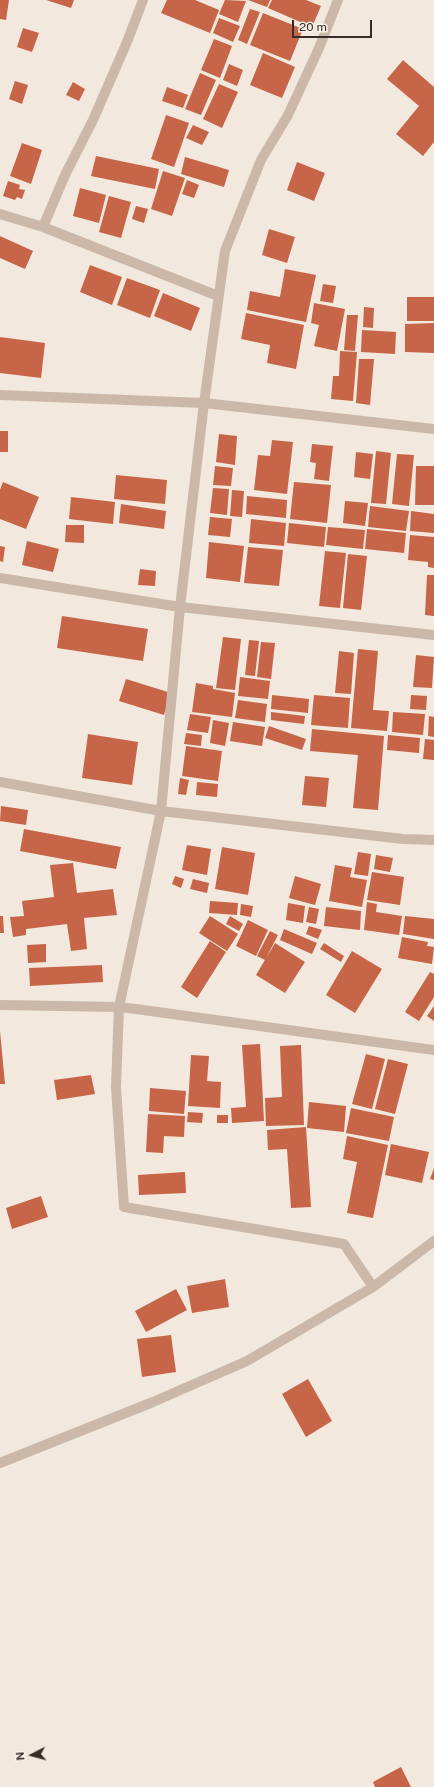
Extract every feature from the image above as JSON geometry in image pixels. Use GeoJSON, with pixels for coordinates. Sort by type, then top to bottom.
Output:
{"type":"FeatureCollection","features":[{"type":"Feature","properties":{"kind":"street"},"geometry":{"type":"LineString","coordinates":[[42,227],[65,175],[93,120],[127,42],[143,0]]}},
{"type":"Feature","properties":{"kind":"street"},"geometry":{"type":"LineString","coordinates":[[338,0],[319,48],[288,115],[261,160],[225,252],[204,403],[180,607],[161,811],[119,1007],[116,1087],[124,1207],[344,1244],[373,1287]]}},
{"type":"Feature","properties":{"kind":"street"},"geometry":{"type":"LineString","coordinates":[[0,214],[42,227],[218,296]]}},
{"type":"Feature","properties":{"kind":"street"},"geometry":{"type":"LineString","coordinates":[[0,395],[204,403],[434,429]]}},
{"type":"Feature","properties":{"kind":"street"},"geometry":{"type":"LineString","coordinates":[[0,578],[180,607],[434,635]]}},
{"type":"Feature","properties":{"kind":"street"},"geometry":{"type":"LineString","coordinates":[[0,782],[161,811],[403,838],[434,840]]}},
{"type":"Feature","properties":{"kind":"street"},"geometry":{"type":"LineString","coordinates":[[0,1005],[119,1007],[434,1050]]}},
{"type":"Feature","properties":{"kind":"street"},"geometry":{"type":"LineString","coordinates":[[0,1462],[153,1402],[247,1361],[373,1287],[434,1241]]}},
{"type":"Feature","properties":{"kind":"building"},"geometry":{"type":"Polygon","coordinates":[[[0,0],[9,0],[6,20],[0,19],[0,0]]]}},
{"type":"Feature","properties":{"kind":"building"},"geometry":{"type":"Polygon","coordinates":[[[46,0],[74,0],[71,8],[46,0]]]}},
{"type":"Feature","properties":{"kind":"building"},"geometry":{"type":"Polygon","coordinates":[[[167,0],[195,0],[219,10],[210,33],[161,13],[167,0]]]}},
{"type":"Feature","properties":{"kind":"building"},"geometry":{"type":"Polygon","coordinates":[[[225,0],[246,1],[238,22],[219,14],[225,0]]]}},
{"type":"Feature","properties":{"kind":"building"},"geometry":{"type":"Polygon","coordinates":[[[248,0],[270,0],[267,7],[248,0]]]}},
{"type":"Feature","properties":{"kind":"building"},"geometry":{"type":"Polygon","coordinates":[[[272,0],[306,0],[321,6],[312,27],[268,8],[272,0]]]}},
{"type":"Feature","properties":{"kind":"building"},"geometry":{"type":"Polygon","coordinates":[[[250,9],[260,12],[247,44],[238,40],[250,9]]]}},
{"type":"Feature","properties":{"kind":"building"},"geometry":{"type":"Polygon","coordinates":[[[263,13],[303,29],[290,61],[250,45],[263,13]]]}},
{"type":"Feature","properties":{"kind":"building"},"geometry":{"type":"Polygon","coordinates":[[[219,18],[240,26],[233,42],[213,33],[219,18]]]}},
{"type":"Feature","properties":{"kind":"building"},"geometry":{"type":"Polygon","coordinates":[[[23,28],[39,33],[32,52],[17,47],[23,28]]]}},
{"type":"Feature","properties":{"kind":"building"},"geometry":{"type":"Polygon","coordinates":[[[214,39],[232,46],[220,78],[201,70],[214,39]]]}},
{"type":"Feature","properties":{"kind":"building"},"geometry":{"type":"Polygon","coordinates":[[[263,53],[295,67],[282,98],[250,85],[263,53]]]}},
{"type":"Feature","properties":{"kind":"building"},"geometry":{"type":"Polygon","coordinates":[[[403,60],[434,87],[434,142],[423,156],[396,134],[419,106],[387,79],[403,60]]]}},
{"type":"Feature","properties":{"kind":"building"},"geometry":{"type":"Polygon","coordinates":[[[229,64],[243,70],[237,86],[223,80],[229,64]]]}},
{"type":"Feature","properties":{"kind":"building"},"geometry":{"type":"Polygon","coordinates":[[[200,73],[216,80],[201,115],[185,109],[200,73]]]}},
{"type":"Feature","properties":{"kind":"building"},"geometry":{"type":"Polygon","coordinates":[[[15,81],[28,85],[22,104],[9,99],[15,81]]]}},
{"type":"Feature","properties":{"kind":"building"},"geometry":{"type":"Polygon","coordinates":[[[73,82],[85,89],[79,101],[66,95],[73,82]]]}},
{"type":"Feature","properties":{"kind":"building"},"geometry":{"type":"Polygon","coordinates":[[[219,84],[238,92],[222,128],[203,119],[219,84]]]}},
{"type":"Feature","properties":{"kind":"building"},"geometry":{"type":"Polygon","coordinates":[[[167,87],[188,95],[183,108],[162,101],[167,87]]]}},
{"type":"Feature","properties":{"kind":"building"},"geometry":{"type":"Polygon","coordinates":[[[166,115],[189,123],[174,167],[151,159],[166,115]]]}},
{"type":"Feature","properties":{"kind":"building"},"geometry":{"type":"Polygon","coordinates":[[[193,125],[209,132],[202,145],[186,138],[193,125]]]}},
{"type":"Feature","properties":{"kind":"building"},"geometry":{"type":"Polygon","coordinates":[[[22,143],[42,150],[31,184],[10,176],[22,143]]]}},
{"type":"Feature","properties":{"kind":"building"},"geometry":{"type":"Polygon","coordinates":[[[96,156],[159,169],[155,189],[91,176],[96,156]]]}},
{"type":"Feature","properties":{"kind":"building"},"geometry":{"type":"Polygon","coordinates":[[[185,157],[229,170],[224,187],[181,174],[185,157]]]}},
{"type":"Feature","properties":{"kind":"building"},"geometry":{"type":"Polygon","coordinates":[[[297,162],[325,173],[314,201],[287,190],[297,162]]]}},
{"type":"Feature","properties":{"kind":"building"},"geometry":{"type":"Polygon","coordinates":[[[163,171],[185,178],[172,216],[151,209],[163,171]]]}},
{"type":"Feature","properties":{"kind":"building"},"geometry":{"type":"Polygon","coordinates":[[[187,180],[199,185],[194,198],[182,194],[187,180]]]}},
{"type":"Feature","properties":{"kind":"building"},"geometry":{"type":"Polygon","coordinates":[[[8,181],[20,185],[19,189],[25,190],[22,199],[17,197],[15,200],[3,196],[8,181]]]}},
{"type":"Feature","properties":{"kind":"building"},"geometry":{"type":"Polygon","coordinates":[[[80,188],[106,195],[99,223],[73,216],[80,188]]]}},
{"type":"Feature","properties":{"kind":"building"},"geometry":{"type":"Polygon","coordinates":[[[109,196],[131,202],[121,238],[99,232],[109,196]]]}},
{"type":"Feature","properties":{"kind":"building"},"geometry":{"type":"Polygon","coordinates":[[[136,206],[148,209],[144,223],[132,219],[136,206]]]}},
{"type":"Feature","properties":{"kind":"building"},"geometry":{"type":"Polygon","coordinates":[[[269,229],[295,237],[287,263],[262,255],[269,229]]]}},
{"type":"Feature","properties":{"kind":"building"},"geometry":{"type":"Polygon","coordinates":[[[0,236],[33,251],[25,269],[0,258],[0,236]]]}},
{"type":"Feature","properties":{"kind":"building"},"geometry":{"type":"Polygon","coordinates":[[[90,265],[122,277],[112,305],[80,292],[90,265]]]}},
{"type":"Feature","properties":{"kind":"building"},"geometry":{"type":"Polygon","coordinates":[[[285,269],[316,275],[306,322],[247,310],[250,291],[280,297],[285,269]]]}},
{"type":"Feature","properties":{"kind":"building"},"geometry":{"type":"Polygon","coordinates":[[[127,278],[160,290],[150,318],[117,305],[127,278]]]}},
{"type":"Feature","properties":{"kind":"building"},"geometry":{"type":"Polygon","coordinates":[[[323,284],[336,286],[333,303],[320,301],[323,284]]]}},
{"type":"Feature","properties":{"kind":"building"},"geometry":{"type":"Polygon","coordinates":[[[163,293],[200,308],[191,331],[154,316],[163,293]]]}},
{"type":"Feature","properties":{"kind":"building"},"geometry":{"type":"Polygon","coordinates":[[[407,297],[434,297],[434,321],[407,321],[407,297]]]}},
{"type":"Feature","properties":{"kind":"building"},"geometry":{"type":"Polygon","coordinates":[[[314,303],[345,309],[337,351],[314,346],[319,325],[311,323],[314,303]]]}},
{"type":"Feature","properties":{"kind":"building"},"geometry":{"type":"Polygon","coordinates":[[[364,307],[374,308],[373,328],[363,327],[364,307]]]}},
{"type":"Feature","properties":{"kind":"building"},"geometry":{"type":"Polygon","coordinates":[[[246,313],[304,325],[296,369],[267,363],[270,345],[241,339],[246,313]]]}},
{"type":"Feature","properties":{"kind":"building"},"geometry":{"type":"Polygon","coordinates":[[[347,315],[358,315],[355,351],[344,350],[347,315]]]}},
{"type":"Feature","properties":{"kind":"building"},"geometry":{"type":"Polygon","coordinates":[[[434,323],[434,353],[405,352],[405,324],[434,323]]]}},
{"type":"Feature","properties":{"kind":"building"},"geometry":{"type":"Polygon","coordinates":[[[362,330],[396,332],[395,354],[361,352],[362,330]]]}},
{"type":"Feature","properties":{"kind":"building"},"geometry":{"type":"Polygon","coordinates":[[[0,337],[45,343],[41,378],[0,373],[0,337]]]}},
{"type":"Feature","properties":{"kind":"building"},"geometry":{"type":"Polygon","coordinates":[[[340,351],[357,352],[353,401],[331,399],[333,376],[339,376],[340,351]]]}},
{"type":"Feature","properties":{"kind":"building"},"geometry":{"type":"Polygon","coordinates":[[[359,359],[374,359],[370,405],[356,403],[359,359]]]}},
{"type":"Feature","properties":{"kind":"building"},"geometry":{"type":"Polygon","coordinates":[[[0,431],[8,431],[8,452],[0,452],[0,431]]]}},
{"type":"Feature","properties":{"kind":"building"},"geometry":{"type":"Polygon","coordinates":[[[219,434],[237,436],[235,465],[216,462],[219,434]]]}},
{"type":"Feature","properties":{"kind":"building"},"geometry":{"type":"Polygon","coordinates":[[[272,440],[293,442],[287,494],[254,490],[258,455],[270,456],[272,440]]]}},
{"type":"Feature","properties":{"kind":"building"},"geometry":{"type":"Polygon","coordinates":[[[312,444],[333,446],[329,481],[314,479],[316,463],[310,462],[312,444]]]}},
{"type":"Feature","properties":{"kind":"building"},"geometry":{"type":"Polygon","coordinates":[[[376,451],[391,453],[386,504],[371,503],[376,451]]]}},
{"type":"Feature","properties":{"kind":"building"},"geometry":{"type":"Polygon","coordinates":[[[356,452],[373,454],[370,479],[354,477],[356,452]]]}},
{"type":"Feature","properties":{"kind":"building"},"geometry":{"type":"Polygon","coordinates":[[[397,454],[414,455],[409,506],[392,504],[397,454]]]}},
{"type":"Feature","properties":{"kind":"building"},"geometry":{"type":"Polygon","coordinates":[[[215,466],[233,468],[231,486],[213,485],[215,466]]]}},
{"type":"Feature","properties":{"kind":"building"},"geometry":{"type":"Polygon","coordinates":[[[416,466],[434,466],[434,505],[415,505],[416,466]]]}},
{"type":"Feature","properties":{"kind":"building"},"geometry":{"type":"Polygon","coordinates":[[[116,475],[167,480],[165,504],[114,499],[116,475]]]}},
{"type":"Feature","properties":{"kind":"building"},"geometry":{"type":"Polygon","coordinates":[[[3,482],[39,497],[26,529],[0,519],[0,490],[3,482]]]}},
{"type":"Feature","properties":{"kind":"building"},"geometry":{"type":"Polygon","coordinates":[[[294,482],[331,485],[327,523],[290,519],[294,482]]]}},
{"type":"Feature","properties":{"kind":"building"},"geometry":{"type":"Polygon","coordinates":[[[213,488],[229,489],[227,515],[210,513],[213,488]]]}},
{"type":"Feature","properties":{"kind":"building"},"geometry":{"type":"Polygon","coordinates":[[[232,490],[244,491],[242,517],[230,516],[232,490]]]}},
{"type":"Feature","properties":{"kind":"building"},"geometry":{"type":"Polygon","coordinates":[[[247,496],[287,500],[286,518],[246,514],[247,496]]]}},
{"type":"Feature","properties":{"kind":"building"},"geometry":{"type":"Polygon","coordinates":[[[71,497],[115,502],[113,524],[69,519],[71,497]]]}},
{"type":"Feature","properties":{"kind":"building"},"geometry":{"type":"Polygon","coordinates":[[[345,501],[368,503],[365,526],[343,523],[345,501]]]}},
{"type":"Feature","properties":{"kind":"building"},"geometry":{"type":"Polygon","coordinates":[[[121,504],[166,511],[164,529],[119,523],[121,504]]]}},
{"type":"Feature","properties":{"kind":"building"},"geometry":{"type":"Polygon","coordinates":[[[370,506],[409,511],[406,531],[368,527],[370,506]]]}},
{"type":"Feature","properties":{"kind":"building"},"geometry":{"type":"Polygon","coordinates":[[[411,511],[434,514],[434,533],[410,531],[411,511]]]}},
{"type":"Feature","properties":{"kind":"building"},"geometry":{"type":"Polygon","coordinates":[[[210,517],[232,519],[230,537],[208,535],[210,517]]]}},
{"type":"Feature","properties":{"kind":"building"},"geometry":{"type":"Polygon","coordinates":[[[251,519],[286,523],[284,546],[249,543],[251,519]]]}},
{"type":"Feature","properties":{"kind":"building"},"geometry":{"type":"Polygon","coordinates":[[[289,523],[326,527],[324,547],[287,543],[289,523]]]}},
{"type":"Feature","properties":{"kind":"building"},"geometry":{"type":"Polygon","coordinates":[[[66,525],[84,525],[84,543],[65,542],[66,525]]]}},
{"type":"Feature","properties":{"kind":"building"},"geometry":{"type":"Polygon","coordinates":[[[328,527],[365,530],[363,549],[326,545],[328,527]]]}},
{"type":"Feature","properties":{"kind":"building"},"geometry":{"type":"Polygon","coordinates":[[[367,529],[406,533],[404,553],[365,549],[367,529]]]}},
{"type":"Feature","properties":{"kind":"building"},"geometry":{"type":"Polygon","coordinates":[[[410,535],[434,537],[434,568],[428,567],[428,562],[408,560],[410,535]]]}},
{"type":"Feature","properties":{"kind":"building"},"geometry":{"type":"Polygon","coordinates":[[[27,541],[59,549],[53,572],[22,565],[27,541]]]}},
{"type":"Feature","properties":{"kind":"building"},"geometry":{"type":"Polygon","coordinates":[[[209,542],[244,546],[240,582],[206,578],[209,542]]]}},
{"type":"Feature","properties":{"kind":"building"},"geometry":{"type":"Polygon","coordinates":[[[0,546],[5,547],[3,562],[0,561],[0,546]]]}},
{"type":"Feature","properties":{"kind":"building"},"geometry":{"type":"Polygon","coordinates":[[[248,547],[283,550],[279,586],[244,583],[248,547]]]}},
{"type":"Feature","properties":{"kind":"building"},"geometry":{"type":"Polygon","coordinates":[[[325,551],[346,553],[340,608],[319,606],[325,551]]]}},
{"type":"Feature","properties":{"kind":"building"},"geometry":{"type":"Polygon","coordinates":[[[348,554],[367,556],[361,610],[343,608],[348,554]]]}},
{"type":"Feature","properties":{"kind":"building"},"geometry":{"type":"Polygon","coordinates":[[[140,569],[156,571],[155,586],[138,585],[140,569]]]}},
{"type":"Feature","properties":{"kind":"building"},"geometry":{"type":"Polygon","coordinates":[[[427,575],[434,575],[434,616],[425,615],[427,575]]]}},
{"type":"Feature","properties":{"kind":"building"},"geometry":{"type":"Polygon","coordinates":[[[62,616],[148,629],[143,661],[57,648],[62,616]]]}},
{"type":"Feature","properties":{"kind":"building"},"geometry":{"type":"Polygon","coordinates":[[[223,637],[241,639],[235,690],[216,688],[223,637]]]}},
{"type":"Feature","properties":{"kind":"building"},"geometry":{"type":"Polygon","coordinates":[[[249,640],[259,641],[255,676],[245,675],[249,640]]]}},
{"type":"Feature","properties":{"kind":"building"},"geometry":{"type":"Polygon","coordinates":[[[261,642],[275,643],[271,679],[257,677],[261,642]]]}},
{"type":"Feature","properties":{"kind":"building"},"geometry":{"type":"Polygon","coordinates":[[[358,649],[378,651],[373,710],[389,711],[387,731],[351,728],[358,649]]]}},
{"type":"Feature","properties":{"kind":"building"},"geometry":{"type":"Polygon","coordinates":[[[339,651],[354,653],[351,694],[335,693],[339,651]]]}},
{"type":"Feature","properties":{"kind":"building"},"geometry":{"type":"Polygon","coordinates":[[[416,655],[434,657],[432,688],[413,687],[416,655]]]}},
{"type":"Feature","properties":{"kind":"building"},"geometry":{"type":"Polygon","coordinates":[[[240,677],[270,681],[268,699],[238,696],[240,677]]]}},
{"type":"Feature","properties":{"kind":"building"},"geometry":{"type":"Polygon","coordinates":[[[126,679],[171,693],[164,715],[119,701],[126,679]]]}},
{"type":"Feature","properties":{"kind":"building"},"geometry":{"type":"Polygon","coordinates":[[[196,683],[213,686],[213,689],[235,693],[232,717],[192,712],[196,683]]]}},
{"type":"Feature","properties":{"kind":"building"},"geometry":{"type":"Polygon","coordinates":[[[272,695],[309,699],[308,713],[271,709],[272,695]]]}},
{"type":"Feature","properties":{"kind":"building"},"geometry":{"type":"Polygon","coordinates":[[[314,695],[350,698],[348,728],[311,725],[314,695]]]}},
{"type":"Feature","properties":{"kind":"building"},"geometry":{"type":"Polygon","coordinates":[[[411,695],[427,696],[426,710],[410,709],[411,695]]]}},
{"type":"Feature","properties":{"kind":"building"},"geometry":{"type":"Polygon","coordinates":[[[238,700],[267,704],[265,722],[235,718],[238,700]]]}},
{"type":"Feature","properties":{"kind":"building"},"geometry":{"type":"Polygon","coordinates":[[[271,712],[305,716],[304,724],[271,720],[271,712]]]}},
{"type":"Feature","properties":{"kind":"building"},"geometry":{"type":"Polygon","coordinates":[[[393,712],[425,714],[423,735],[392,732],[393,712]]]}},
{"type":"Feature","properties":{"kind":"building"},"geometry":{"type":"Polygon","coordinates":[[[190,714],[211,717],[208,733],[187,730],[190,714]]]}},
{"type":"Feature","properties":{"kind":"building"},"geometry":{"type":"Polygon","coordinates":[[[429,716],[434,717],[434,737],[428,736],[429,716]]]}},
{"type":"Feature","properties":{"kind":"building"},"geometry":{"type":"Polygon","coordinates":[[[213,720],[229,723],[225,746],[210,743],[213,720]]]}},
{"type":"Feature","properties":{"kind":"building"},"geometry":{"type":"Polygon","coordinates":[[[233,722],[265,727],[262,746],[230,741],[233,722]]]}},
{"type":"Feature","properties":{"kind":"building"},"geometry":{"type":"Polygon","coordinates":[[[269,726],[306,739],[302,750],[265,738],[269,726]]]}},
{"type":"Feature","properties":{"kind":"building"},"geometry":{"type":"Polygon","coordinates":[[[312,729],[384,736],[378,810],[353,808],[358,755],[310,751],[312,729]]]}},
{"type":"Feature","properties":{"kind":"building"},"geometry":{"type":"Polygon","coordinates":[[[186,733],[202,735],[201,746],[184,744],[186,733]]]}},
{"type":"Feature","properties":{"kind":"building"},"geometry":{"type":"Polygon","coordinates":[[[88,734],[138,742],[132,785],[82,778],[88,734]]]}},
{"type":"Feature","properties":{"kind":"building"},"geometry":{"type":"Polygon","coordinates":[[[388,735],[420,738],[419,753],[387,750],[388,735]]]}},
{"type":"Feature","properties":{"kind":"building"},"geometry":{"type":"Polygon","coordinates":[[[425,739],[434,740],[434,760],[423,759],[425,739]]]}},
{"type":"Feature","properties":{"kind":"building"},"geometry":{"type":"Polygon","coordinates":[[[186,746],[222,751],[218,781],[182,776],[186,746]]]}},
{"type":"Feature","properties":{"kind":"building"},"geometry":{"type":"Polygon","coordinates":[[[305,776],[329,778],[326,807],[302,805],[305,776]]]}},
{"type":"Feature","properties":{"kind":"building"},"geometry":{"type":"Polygon","coordinates":[[[180,778],[189,780],[186,795],[178,794],[180,778]]]}},
{"type":"Feature","properties":{"kind":"building"},"geometry":{"type":"Polygon","coordinates":[[[197,782],[218,784],[217,797],[196,795],[197,782]]]}},
{"type":"Feature","properties":{"kind":"building"},"geometry":{"type":"Polygon","coordinates":[[[1,806],[28,810],[26,825],[0,821],[1,806]]]}},
{"type":"Feature","properties":{"kind":"building"},"geometry":{"type":"Polygon","coordinates":[[[24,829],[121,847],[116,869],[20,851],[24,829]]]}},
{"type":"Feature","properties":{"kind":"building"},"geometry":{"type":"Polygon","coordinates":[[[187,845],[211,849],[207,875],[182,870],[187,845]]]}},
{"type":"Feature","properties":{"kind":"building"},"geometry":{"type":"Polygon","coordinates":[[[222,847],[255,853],[248,895],[215,889],[222,847]]]}},
{"type":"Feature","properties":{"kind":"building"},"geometry":{"type":"Polygon","coordinates":[[[358,852],[371,854],[368,876],[354,874],[358,852]]]}},
{"type":"Feature","properties":{"kind":"building"},"geometry":{"type":"Polygon","coordinates":[[[376,855],[393,858],[390,872],[374,869],[376,855]]]}},
{"type":"Feature","properties":{"kind":"building"},"geometry":{"type":"Polygon","coordinates":[[[73,863],[77,893],[113,889],[117,915],[84,918],[87,949],[71,951],[67,924],[26,929],[26,935],[13,937],[10,917],[24,916],[22,901],[54,897],[50,865],[73,863]]]}},
{"type":"Feature","properties":{"kind":"building"},"geometry":{"type":"Polygon","coordinates":[[[335,865],[352,868],[350,877],[367,880],[362,907],[329,901],[335,865]]]}},
{"type":"Feature","properties":{"kind":"building"},"geometry":{"type":"Polygon","coordinates":[[[372,872],[404,877],[400,905],[367,900],[372,872]]]}},
{"type":"Feature","properties":{"kind":"building"},"geometry":{"type":"Polygon","coordinates":[[[175,876],[184,879],[181,888],[172,884],[175,876]]]}},
{"type":"Feature","properties":{"kind":"building"},"geometry":{"type":"Polygon","coordinates":[[[295,876],[321,884],[315,905],[289,898],[295,876]]]}},
{"type":"Feature","properties":{"kind":"building"},"geometry":{"type":"Polygon","coordinates":[[[193,879],[209,883],[207,893],[190,889],[193,879]]]}},
{"type":"Feature","properties":{"kind":"building"},"geometry":{"type":"Polygon","coordinates":[[[210,901],[238,903],[237,915],[209,913],[210,901]]]}},
{"type":"Feature","properties":{"kind":"building"},"geometry":{"type":"Polygon","coordinates":[[[367,902],[377,904],[376,912],[402,916],[399,935],[364,930],[367,902]]]}},
{"type":"Feature","properties":{"kind":"building"},"geometry":{"type":"Polygon","coordinates":[[[288,903],[305,906],[303,923],[286,920],[288,903]]]}},
{"type":"Feature","properties":{"kind":"building"},"geometry":{"type":"Polygon","coordinates":[[[241,904],[253,906],[251,917],[240,915],[241,904]]]}},
{"type":"Feature","properties":{"kind":"building"},"geometry":{"type":"Polygon","coordinates":[[[309,907],[319,909],[316,924],[306,922],[309,907]]]}},
{"type":"Feature","properties":{"kind":"building"},"geometry":{"type":"Polygon","coordinates":[[[326,907],[361,911],[360,930],[324,926],[326,907]]]}},
{"type":"Feature","properties":{"kind":"building"},"geometry":{"type":"Polygon","coordinates":[[[0,916],[3,916],[4,933],[0,933],[0,916]]]}},
{"type":"Feature","properties":{"kind":"building"},"geometry":{"type":"Polygon","coordinates":[[[210,916],[238,934],[227,951],[199,933],[210,916]]]}},
{"type":"Feature","properties":{"kind":"building"},"geometry":{"type":"Polygon","coordinates":[[[230,916],[243,924],[239,931],[226,924],[230,916]]]}},
{"type":"Feature","properties":{"kind":"building"},"geometry":{"type":"Polygon","coordinates":[[[405,916],[434,919],[434,939],[403,934],[405,916]]]}},
{"type":"Feature","properties":{"kind":"building"},"geometry":{"type":"Polygon","coordinates":[[[248,920],[268,930],[256,956],[236,946],[248,920]]]}},
{"type":"Feature","properties":{"kind":"building"},"geometry":{"type":"Polygon","coordinates":[[[309,926],[322,930],[318,939],[306,934],[309,926]]]}},
{"type":"Feature","properties":{"kind":"building"},"geometry":{"type":"Polygon","coordinates":[[[284,929],[317,943],[312,954],[280,940],[284,929]]]}},
{"type":"Feature","properties":{"kind":"building"},"geometry":{"type":"Polygon","coordinates":[[[270,931],[278,935],[265,960],[257,956],[270,931]]]}},
{"type":"Feature","properties":{"kind":"building"},"geometry":{"type":"Polygon","coordinates":[[[402,937],[428,942],[427,946],[434,947],[432,964],[398,958],[402,937]]]}},
{"type":"Feature","properties":{"kind":"building"},"geometry":{"type":"Polygon","coordinates":[[[210,941],[226,952],[197,998],[181,987],[210,941]]]}},
{"type":"Feature","properties":{"kind":"building"},"geometry":{"type":"Polygon","coordinates":[[[275,943],[305,962],[285,993],[256,975],[275,943]]]}},
{"type":"Feature","properties":{"kind":"building"},"geometry":{"type":"Polygon","coordinates":[[[324,943],[344,956],[341,962],[320,949],[324,943]]]}},
{"type":"Feature","properties":{"kind":"building"},"geometry":{"type":"Polygon","coordinates":[[[46,944],[46,962],[28,963],[27,945],[46,944]]]}},
{"type":"Feature","properties":{"kind":"building"},"geometry":{"type":"Polygon","coordinates":[[[352,951],[382,969],[355,1013],[326,995],[352,951]]]}},
{"type":"Feature","properties":{"kind":"building"},"geometry":{"type":"Polygon","coordinates":[[[102,965],[103,982],[30,986],[29,968],[102,965]]]}},
{"type":"Feature","properties":{"kind":"building"},"geometry":{"type":"Polygon","coordinates":[[[430,972],[434,974],[434,997],[419,1021],[405,1012],[430,972]]]}},
{"type":"Feature","properties":{"kind":"building"},"geometry":{"type":"Polygon","coordinates":[[[434,1006],[434,1021],[427,1016],[434,1006]]]}},
{"type":"Feature","properties":{"kind":"building"},"geometry":{"type":"Polygon","coordinates":[[[0,1031],[5,1084],[0,1084],[0,1031]]]}},
{"type":"Feature","properties":{"kind":"building"},"geometry":{"type":"Polygon","coordinates":[[[260,1044],[264,1121],[232,1123],[231,1108],[246,1107],[242,1045],[260,1044]]]}},
{"type":"Feature","properties":{"kind":"building"},"geometry":{"type":"Polygon","coordinates":[[[301,1045],[304,1125],[266,1126],[265,1098],[282,1097],[280,1046],[301,1045]]]}},
{"type":"Feature","properties":{"kind":"building"},"geometry":{"type":"Polygon","coordinates":[[[366,1054],[385,1059],[372,1109],[352,1104],[366,1054]]]}},
{"type":"Feature","properties":{"kind":"building"},"geometry":{"type":"Polygon","coordinates":[[[191,1055],[209,1056],[207,1081],[221,1082],[220,1108],[188,1106],[191,1055]]]}},
{"type":"Feature","properties":{"kind":"building"},"geometry":{"type":"Polygon","coordinates":[[[388,1059],[408,1064],[395,1114],[375,1109],[388,1059]]]}},
{"type":"Feature","properties":{"kind":"building"},"geometry":{"type":"Polygon","coordinates":[[[91,1075],[95,1094],[57,1100],[54,1080],[91,1075]]]}},
{"type":"Feature","properties":{"kind":"building"},"geometry":{"type":"Polygon","coordinates":[[[150,1088],[186,1091],[184,1114],[149,1111],[150,1088]]]}},
{"type":"Feature","properties":{"kind":"building"},"geometry":{"type":"Polygon","coordinates":[[[309,1102],[346,1106],[344,1132],[307,1128],[309,1102]]]}},
{"type":"Feature","properties":{"kind":"building"},"geometry":{"type":"Polygon","coordinates":[[[351,1108],[394,1117],[389,1141],[346,1133],[351,1108]]]}},
{"type":"Feature","properties":{"kind":"building"},"geometry":{"type":"Polygon","coordinates":[[[188,1112],[203,1113],[202,1123],[187,1122],[188,1112]]]}},
{"type":"Feature","properties":{"kind":"building"},"geometry":{"type":"Polygon","coordinates":[[[148,1114],[185,1116],[184,1137],[164,1136],[163,1153],[146,1152],[148,1114]]]}},
{"type":"Feature","properties":{"kind":"building"},"geometry":{"type":"Polygon","coordinates":[[[217,1115],[228,1115],[228,1123],[217,1123],[217,1115]]]}},
{"type":"Feature","properties":{"kind":"building"},"geometry":{"type":"Polygon","coordinates":[[[306,1127],[311,1207],[291,1208],[287,1149],[268,1150],[267,1130],[306,1127]]]}},
{"type":"Feature","properties":{"kind":"building"},"geometry":{"type":"Polygon","coordinates":[[[347,1136],[388,1145],[373,1218],[347,1213],[357,1162],[343,1159],[347,1136]]]}},
{"type":"Feature","properties":{"kind":"building"},"geometry":{"type":"Polygon","coordinates":[[[391,1144],[429,1152],[422,1183],[385,1175],[391,1144]]]}},
{"type":"Feature","properties":{"kind":"building"},"geometry":{"type":"Polygon","coordinates":[[[434,1168],[434,1180],[430,1179],[434,1168]]]}},
{"type":"Feature","properties":{"kind":"building"},"geometry":{"type":"Polygon","coordinates":[[[185,1172],[186,1193],[139,1195],[138,1175],[185,1172]]]}},
{"type":"Feature","properties":{"kind":"building"},"geometry":{"type":"Polygon","coordinates":[[[41,1196],[48,1217],[12,1229],[6,1208],[41,1196]]]}},
{"type":"Feature","properties":{"kind":"building"},"geometry":{"type":"Polygon","coordinates":[[[225,1279],[229,1307],[192,1313],[187,1286],[225,1279]]]}},
{"type":"Feature","properties":{"kind":"building"},"geometry":{"type":"Polygon","coordinates":[[[176,1289],[187,1310],[146,1332],[135,1311],[176,1289]]]}},
{"type":"Feature","properties":{"kind":"building"},"geometry":{"type":"Polygon","coordinates":[[[171,1335],[176,1372],[142,1377],[137,1339],[171,1335]]]}},
{"type":"Feature","properties":{"kind":"building"},"geometry":{"type":"Polygon","coordinates":[[[308,1379],[332,1421],[306,1437],[282,1394],[308,1379]]]}},
{"type":"Feature","properties":{"kind":"building"},"geometry":{"type":"Polygon","coordinates":[[[401,1767],[411,1787],[375,1787],[373,1782],[401,1767]]]}}]}
